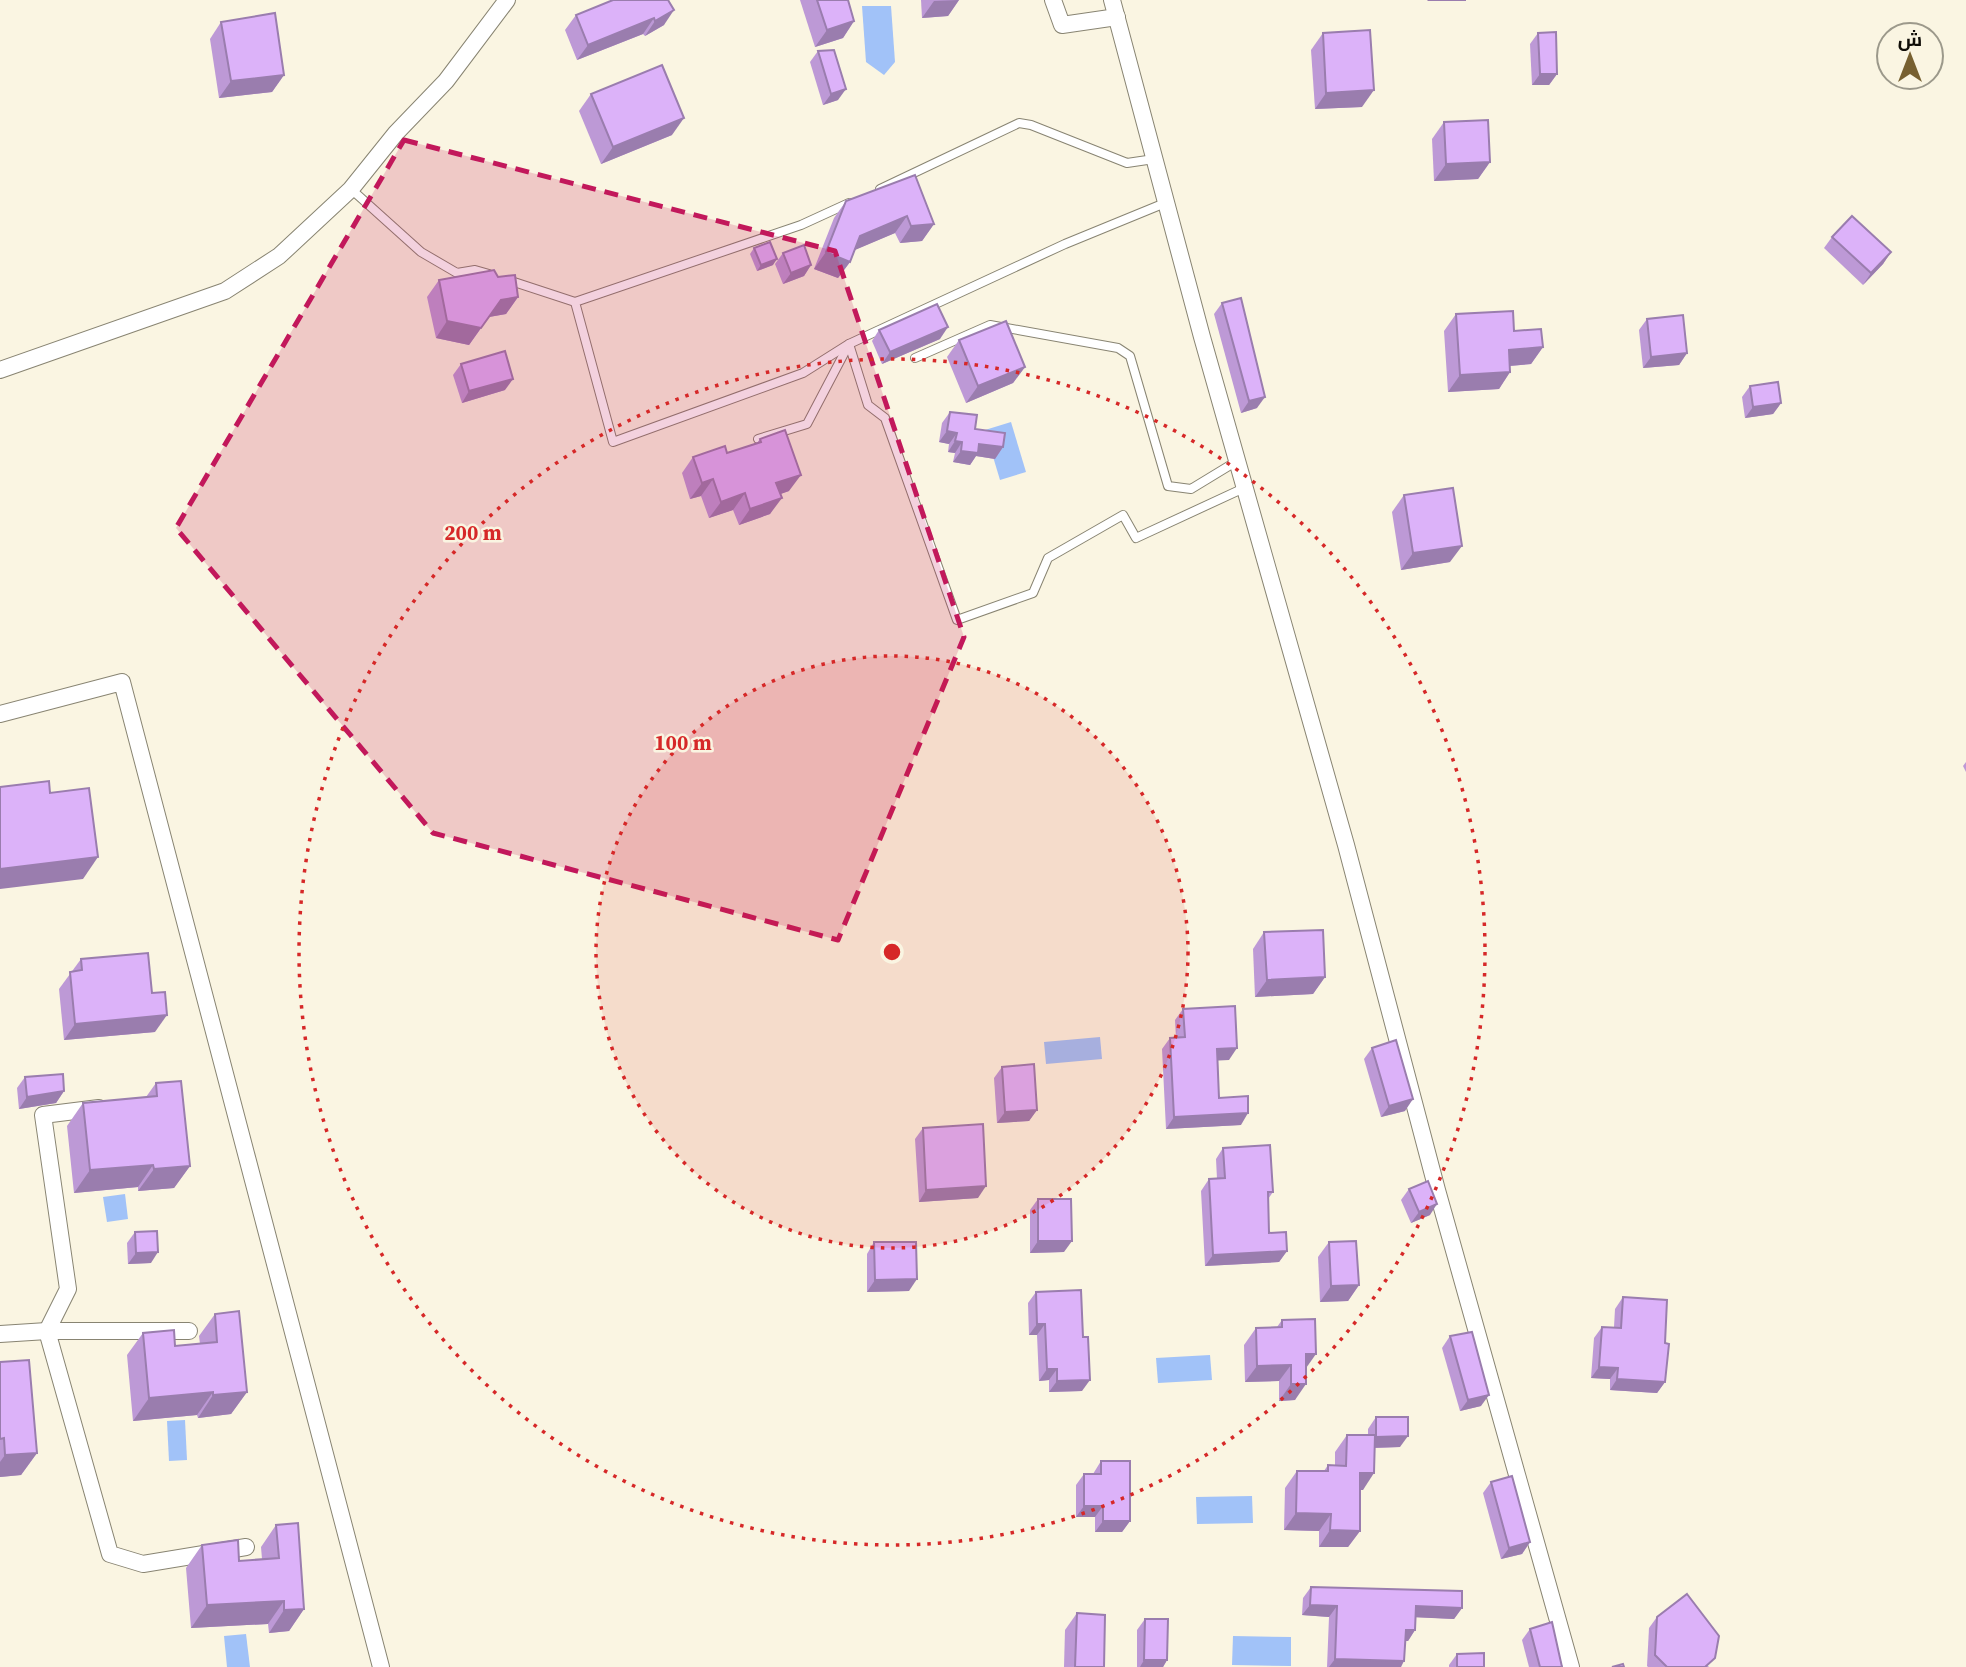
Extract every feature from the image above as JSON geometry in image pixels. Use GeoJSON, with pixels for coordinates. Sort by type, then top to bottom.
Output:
{"type":"FeatureCollection","features":[{"type":"Feature","properties":{"kind":"street"},"geometry":{"type":"LineString","coordinates":[[0,370],[225,291],[279,256],[351,189],[396,133],[446,81],[507,0]]}},
{"type":"Feature","properties":{"kind":"street"},"geometry":{"type":"LineString","coordinates":[[1053,0],[1062,25],[1116,17]]}},
{"type":"Feature","properties":{"kind":"street"},"geometry":{"type":"LineString","coordinates":[[1112,0],[1244,488],[1346,845],[1437,1190],[1571,1667]]}},
{"type":"Feature","properties":{"kind":"street"},"geometry":{"type":"LineString","coordinates":[[0,714],[122,682],[381,1667]]}},
{"type":"Feature","properties":{"kind":"street"},"geometry":{"type":"LineString","coordinates":[[108,1107],[43,1115],[68,1289],[47,1331],[110,1554],[143,1563],[246,1547]]}},
{"type":"Feature","properties":{"kind":"street"},"geometry":{"type":"LineString","coordinates":[[0,1334],[47,1331],[189,1331]]}},
{"type":"Feature","properties":{"kind":"lane"},"geometry":{"type":"LineString","coordinates":[[873,192],[1019,123],[1031,125],[1127,163],[1154,159]]}},
{"type":"Feature","properties":{"kind":"lane"},"geometry":{"type":"LineString","coordinates":[[351,189],[421,252],[457,272],[475,270],[575,302],[801,225],[861,197]]}},
{"type":"Feature","properties":{"kind":"lane"},"geometry":{"type":"LineString","coordinates":[[575,302],[613,442],[803,373],[849,344],[1065,244],[1166,203]]}},
{"type":"Feature","properties":{"kind":"lane"},"geometry":{"type":"LineString","coordinates":[[915,358],[990,325],[1118,348],[1130,356],[1168,486],[1191,489],[1237,461]]}},
{"type":"Feature","properties":{"kind":"lane"},"geometry":{"type":"LineString","coordinates":[[758,439],[807,424],[849,344]]}},
{"type":"Feature","properties":{"kind":"lane"},"geometry":{"type":"LineString","coordinates":[[849,344],[868,405],[884,418],[957,620],[1033,593],[1048,558],[1123,515],[1136,537],[1244,488]]}},
{"type":"Feature","properties":{"kind":"highlighted area"},"geometry":{"type":"Polygon","coordinates":[[[404,140],[835,251],[964,637],[838,940],[433,833],[176,528],[404,140]]]}},
{"type":"Feature","properties":{"kind":"water"},"geometry":{"type":"Polygon","coordinates":[[[862,6],[891,6],[895,62],[884,75],[866,62],[862,6]]]}},
{"type":"Feature","properties":{"kind":"water"},"geometry":{"type":"Polygon","coordinates":[[[1011,422],[1026,472],[1000,480],[985,430],[1011,422]]]}},
{"type":"Feature","properties":{"kind":"water"},"geometry":{"type":"Polygon","coordinates":[[[1100,1037],[1102,1059],[1046,1064],[1044,1042],[1100,1037]]]}},
{"type":"Feature","properties":{"kind":"water"},"geometry":{"type":"Polygon","coordinates":[[[125,1194],[128,1219],[107,1222],[103,1197],[125,1194]]]}},
{"type":"Feature","properties":{"kind":"water"},"geometry":{"type":"Polygon","coordinates":[[[1210,1355],[1212,1380],[1158,1383],[1156,1358],[1210,1355]]]}},
{"type":"Feature","properties":{"kind":"water"},"geometry":{"type":"Polygon","coordinates":[[[185,1420],[187,1460],[169,1461],[167,1421],[185,1420]]]}},
{"type":"Feature","properties":{"kind":"water"},"geometry":{"type":"Polygon","coordinates":[[[1252,1496],[1253,1523],[1197,1524],[1196,1497],[1252,1496]]]}},
{"type":"Feature","properties":{"kind":"water"},"geometry":{"type":"Polygon","coordinates":[[[246,1634],[250,1667],[227,1667],[224,1636],[246,1634]]]}},
{"type":"Feature","properties":{"kind":"water"},"geometry":{"type":"Polygon","coordinates":[[[1233,1636],[1291,1637],[1291,1666],[1232,1665],[1233,1636]]]}},
{"type":"Feature","properties":{"kind":"building"},"geometry":{"type":"Polygon","coordinates":[[[613,0],[668,0],[674,10],[655,21],[654,18],[588,45],[576,15],[613,0]]]}},
{"type":"Feature","properties":{"kind":"building"},"geometry":{"type":"Polygon","coordinates":[[[817,0],[848,0],[854,21],[827,30],[817,0]]]}},
{"type":"Feature","properties":{"kind":"building"},"geometry":{"type":"Polygon","coordinates":[[[275,13],[284,75],[231,81],[221,22],[275,13]]]}},
{"type":"Feature","properties":{"kind":"building"},"geometry":{"type":"Polygon","coordinates":[[[1370,30],[1374,90],[1326,93],[1323,33],[1370,30]]]}},
{"type":"Feature","properties":{"kind":"building"},"geometry":{"type":"Polygon","coordinates":[[[1556,32],[1557,74],[1540,74],[1538,33],[1556,32]]]}},
{"type":"Feature","properties":{"kind":"building"},"geometry":{"type":"Polygon","coordinates":[[[834,50],[846,89],[831,94],[818,51],[834,50]]]}},
{"type":"Feature","properties":{"kind":"building"},"geometry":{"type":"Polygon","coordinates":[[[662,65],[684,118],[613,147],[591,94],[662,65]]]}},
{"type":"Feature","properties":{"kind":"building"},"geometry":{"type":"Polygon","coordinates":[[[1488,120],[1490,162],[1446,164],[1444,122],[1488,120]]]}},
{"type":"Feature","properties":{"kind":"building"},"geometry":{"type":"Polygon","coordinates":[[[915,175],[934,224],[911,226],[907,216],[860,236],[850,262],[826,252],[846,201],[915,175]]]}},
{"type":"Feature","properties":{"kind":"building"},"geometry":{"type":"Polygon","coordinates":[[[1852,216],[1891,252],[1871,273],[1832,237],[1852,216]]]}},
{"type":"Feature","properties":{"kind":"building"},"geometry":{"type":"Polygon","coordinates":[[[770,242],[777,259],[761,265],[754,248],[770,242]]]}},
{"type":"Feature","properties":{"kind":"building"},"geometry":{"type":"Polygon","coordinates":[[[804,245],[811,265],[791,273],[783,253],[804,245]]]}},
{"type":"Feature","properties":{"kind":"building"},"geometry":{"type":"Polygon","coordinates":[[[494,270],[498,277],[515,275],[518,297],[501,300],[481,328],[447,321],[439,280],[494,270]]]}},
{"type":"Feature","properties":{"kind":"building"},"geometry":{"type":"Polygon","coordinates":[[[1241,298],[1265,397],[1249,401],[1222,303],[1241,298]]]}},
{"type":"Feature","properties":{"kind":"building"},"geometry":{"type":"Polygon","coordinates":[[[937,304],[948,327],[890,352],[879,330],[937,304]]]}},
{"type":"Feature","properties":{"kind":"building"},"geometry":{"type":"Polygon","coordinates":[[[1513,311],[1514,331],[1541,329],[1543,347],[1509,350],[1510,372],[1460,375],[1456,314],[1513,311]]]}},
{"type":"Feature","properties":{"kind":"building"},"geometry":{"type":"Polygon","coordinates":[[[1683,315],[1687,353],[1651,357],[1647,319],[1683,315]]]}},
{"type":"Feature","properties":{"kind":"building"},"geometry":{"type":"Polygon","coordinates":[[[1006,321],[1025,367],[978,386],[959,340],[1006,321]]]}},
{"type":"Feature","properties":{"kind":"building"},"geometry":{"type":"Polygon","coordinates":[[[505,351],[513,379],[469,391],[461,364],[505,351]]]}},
{"type":"Feature","properties":{"kind":"building"},"geometry":{"type":"Polygon","coordinates":[[[1778,382],[1781,403],[1753,407],[1750,386],[1778,382]]]}},
{"type":"Feature","properties":{"kind":"building"},"geometry":{"type":"Polygon","coordinates":[[[950,412],[977,415],[975,429],[1005,433],[1003,447],[979,444],[978,453],[961,451],[962,442],[955,441],[957,433],[947,431],[950,412]]]}},
{"type":"Feature","properties":{"kind":"building"},"geometry":{"type":"Polygon","coordinates":[[[785,430],[801,475],[776,483],[782,498],[750,509],[745,493],[721,502],[713,479],[702,483],[693,457],[725,446],[727,453],[761,442],[760,439],[785,430]]]}},
{"type":"Feature","properties":{"kind":"building"},"geometry":{"type":"Polygon","coordinates":[[[1453,488],[1462,546],[1413,553],[1404,495],[1453,488]]]}},
{"type":"Feature","properties":{"kind":"building"},"geometry":{"type":"Polygon","coordinates":[[[49,781],[50,793],[89,788],[98,857],[0,869],[0,787],[49,781]]]}},
{"type":"Feature","properties":{"kind":"building"},"geometry":{"type":"Polygon","coordinates":[[[1323,930],[1325,977],[1267,980],[1264,932],[1323,930]]]}},
{"type":"Feature","properties":{"kind":"building"},"geometry":{"type":"Polygon","coordinates":[[[148,953],[152,993],[165,992],[167,1015],[75,1024],[70,972],[82,970],[81,959],[148,953]]]}},
{"type":"Feature","properties":{"kind":"building"},"geometry":{"type":"Polygon","coordinates":[[[1235,1006],[1237,1048],[1217,1049],[1219,1098],[1248,1096],[1248,1113],[1174,1117],[1170,1038],[1185,1037],[1183,1009],[1235,1006]]]}},
{"type":"Feature","properties":{"kind":"building"},"geometry":{"type":"Polygon","coordinates":[[[1396,1040],[1413,1099],[1389,1106],[1372,1048],[1396,1040]]]}},
{"type":"Feature","properties":{"kind":"building"},"geometry":{"type":"Polygon","coordinates":[[[1034,1064],[1037,1110],[1005,1112],[1002,1067],[1034,1064]]]}},
{"type":"Feature","properties":{"kind":"building"},"geometry":{"type":"Polygon","coordinates":[[[63,1074],[64,1091],[27,1097],[25,1077],[63,1074]]]}},
{"type":"Feature","properties":{"kind":"building"},"geometry":{"type":"Polygon","coordinates":[[[181,1081],[190,1166],[154,1169],[153,1165],[90,1170],[83,1103],[157,1096],[156,1083],[181,1081]]]}},
{"type":"Feature","properties":{"kind":"building"},"geometry":{"type":"Polygon","coordinates":[[[983,1124],[986,1186],[926,1190],[923,1128],[983,1124]]]}},
{"type":"Feature","properties":{"kind":"building"},"geometry":{"type":"Polygon","coordinates":[[[1270,1145],[1273,1192],[1268,1192],[1269,1233],[1286,1232],[1287,1251],[1213,1255],[1209,1179],[1225,1178],[1223,1148],[1270,1145]]]}},
{"type":"Feature","properties":{"kind":"building"},"geometry":{"type":"Polygon","coordinates":[[[1428,1181],[1437,1204],[1419,1212],[1409,1189],[1428,1181]]]}},
{"type":"Feature","properties":{"kind":"building"},"geometry":{"type":"Polygon","coordinates":[[[1038,1199],[1071,1199],[1072,1241],[1038,1241],[1038,1199]]]}},
{"type":"Feature","properties":{"kind":"building"},"geometry":{"type":"Polygon","coordinates":[[[157,1231],[158,1252],[136,1253],[135,1232],[157,1231]]]}},
{"type":"Feature","properties":{"kind":"building"},"geometry":{"type":"Polygon","coordinates":[[[1356,1241],[1359,1285],[1331,1286],[1329,1242],[1356,1241]]]}},
{"type":"Feature","properties":{"kind":"building"},"geometry":{"type":"Polygon","coordinates":[[[874,1242],[916,1242],[917,1279],[875,1280],[874,1242]]]}},
{"type":"Feature","properties":{"kind":"building"},"geometry":{"type":"Polygon","coordinates":[[[1081,1290],[1083,1337],[1088,1337],[1090,1380],[1057,1381],[1057,1369],[1047,1369],[1045,1324],[1037,1324],[1036,1292],[1081,1290]]]}},
{"type":"Feature","properties":{"kind":"building"},"geometry":{"type":"Polygon","coordinates":[[[1623,1297],[1667,1300],[1665,1343],[1669,1344],[1665,1382],[1617,1379],[1618,1368],[1599,1367],[1602,1327],[1621,1328],[1623,1297]]]}},
{"type":"Feature","properties":{"kind":"building"},"geometry":{"type":"Polygon","coordinates":[[[239,1311],[247,1392],[149,1398],[143,1333],[174,1330],[175,1346],[217,1342],[215,1314],[239,1311]]]}},
{"type":"Feature","properties":{"kind":"building"},"geometry":{"type":"Polygon","coordinates":[[[1315,1319],[1316,1354],[1306,1354],[1306,1384],[1291,1384],[1291,1365],[1257,1366],[1256,1328],[1282,1327],[1282,1320],[1315,1319]]]}},
{"type":"Feature","properties":{"kind":"building"},"geometry":{"type":"Polygon","coordinates":[[[1472,1332],[1489,1395],[1468,1400],[1450,1336],[1472,1332]]]}},
{"type":"Feature","properties":{"kind":"building"},"geometry":{"type":"Polygon","coordinates":[[[29,1360],[37,1453],[5,1455],[4,1438],[0,1439],[0,1362],[29,1360]]]}},
{"type":"Feature","properties":{"kind":"building"},"geometry":{"type":"Polygon","coordinates":[[[1376,1417],[1408,1417],[1408,1436],[1376,1437],[1376,1417]]]}},
{"type":"Feature","properties":{"kind":"building"},"geometry":{"type":"Polygon","coordinates":[[[1347,1435],[1375,1435],[1374,1473],[1360,1473],[1360,1531],[1330,1530],[1331,1514],[1296,1513],[1297,1471],[1328,1471],[1328,1465],[1346,1466],[1347,1435]]]}},
{"type":"Feature","properties":{"kind":"building"},"geometry":{"type":"Polygon","coordinates":[[[1101,1461],[1130,1461],[1130,1521],[1103,1521],[1103,1506],[1084,1506],[1084,1474],[1101,1474],[1101,1461]]]}},
{"type":"Feature","properties":{"kind":"building"},"geometry":{"type":"Polygon","coordinates":[[[1512,1476],[1530,1542],[1509,1548],[1491,1482],[1512,1476]]]}},
{"type":"Feature","properties":{"kind":"building"},"geometry":{"type":"Polygon","coordinates":[[[298,1523],[304,1609],[284,1610],[284,1601],[207,1605],[202,1545],[238,1540],[239,1561],[279,1558],[276,1525],[298,1523]]]}},
{"type":"Feature","properties":{"kind":"building"},"geometry":{"type":"Polygon","coordinates":[[[1311,1587],[1462,1591],[1462,1608],[1416,1606],[1415,1630],[1406,1630],[1404,1661],[1335,1659],[1337,1606],[1310,1605],[1311,1587]]]}},
{"type":"Feature","properties":{"kind":"building"},"geometry":{"type":"Polygon","coordinates":[[[1687,1594],[1719,1636],[1715,1658],[1705,1667],[1667,1667],[1655,1655],[1657,1617],[1687,1594]]]}},
{"type":"Feature","properties":{"kind":"building"},"geometry":{"type":"Polygon","coordinates":[[[1077,1613],[1105,1615],[1104,1667],[1075,1667],[1077,1613]]]}},
{"type":"Feature","properties":{"kind":"building"},"geometry":{"type":"Polygon","coordinates":[[[1145,1619],[1168,1619],[1167,1660],[1144,1660],[1145,1619]]]}},
{"type":"Feature","properties":{"kind":"building"},"geometry":{"type":"Polygon","coordinates":[[[1552,1622],[1562,1667],[1540,1667],[1530,1629],[1552,1622]]]}},
{"type":"Feature","properties":{"kind":"building"},"geometry":{"type":"Polygon","coordinates":[[[1484,1653],[1484,1667],[1457,1667],[1457,1654],[1484,1653]]]}}]}
